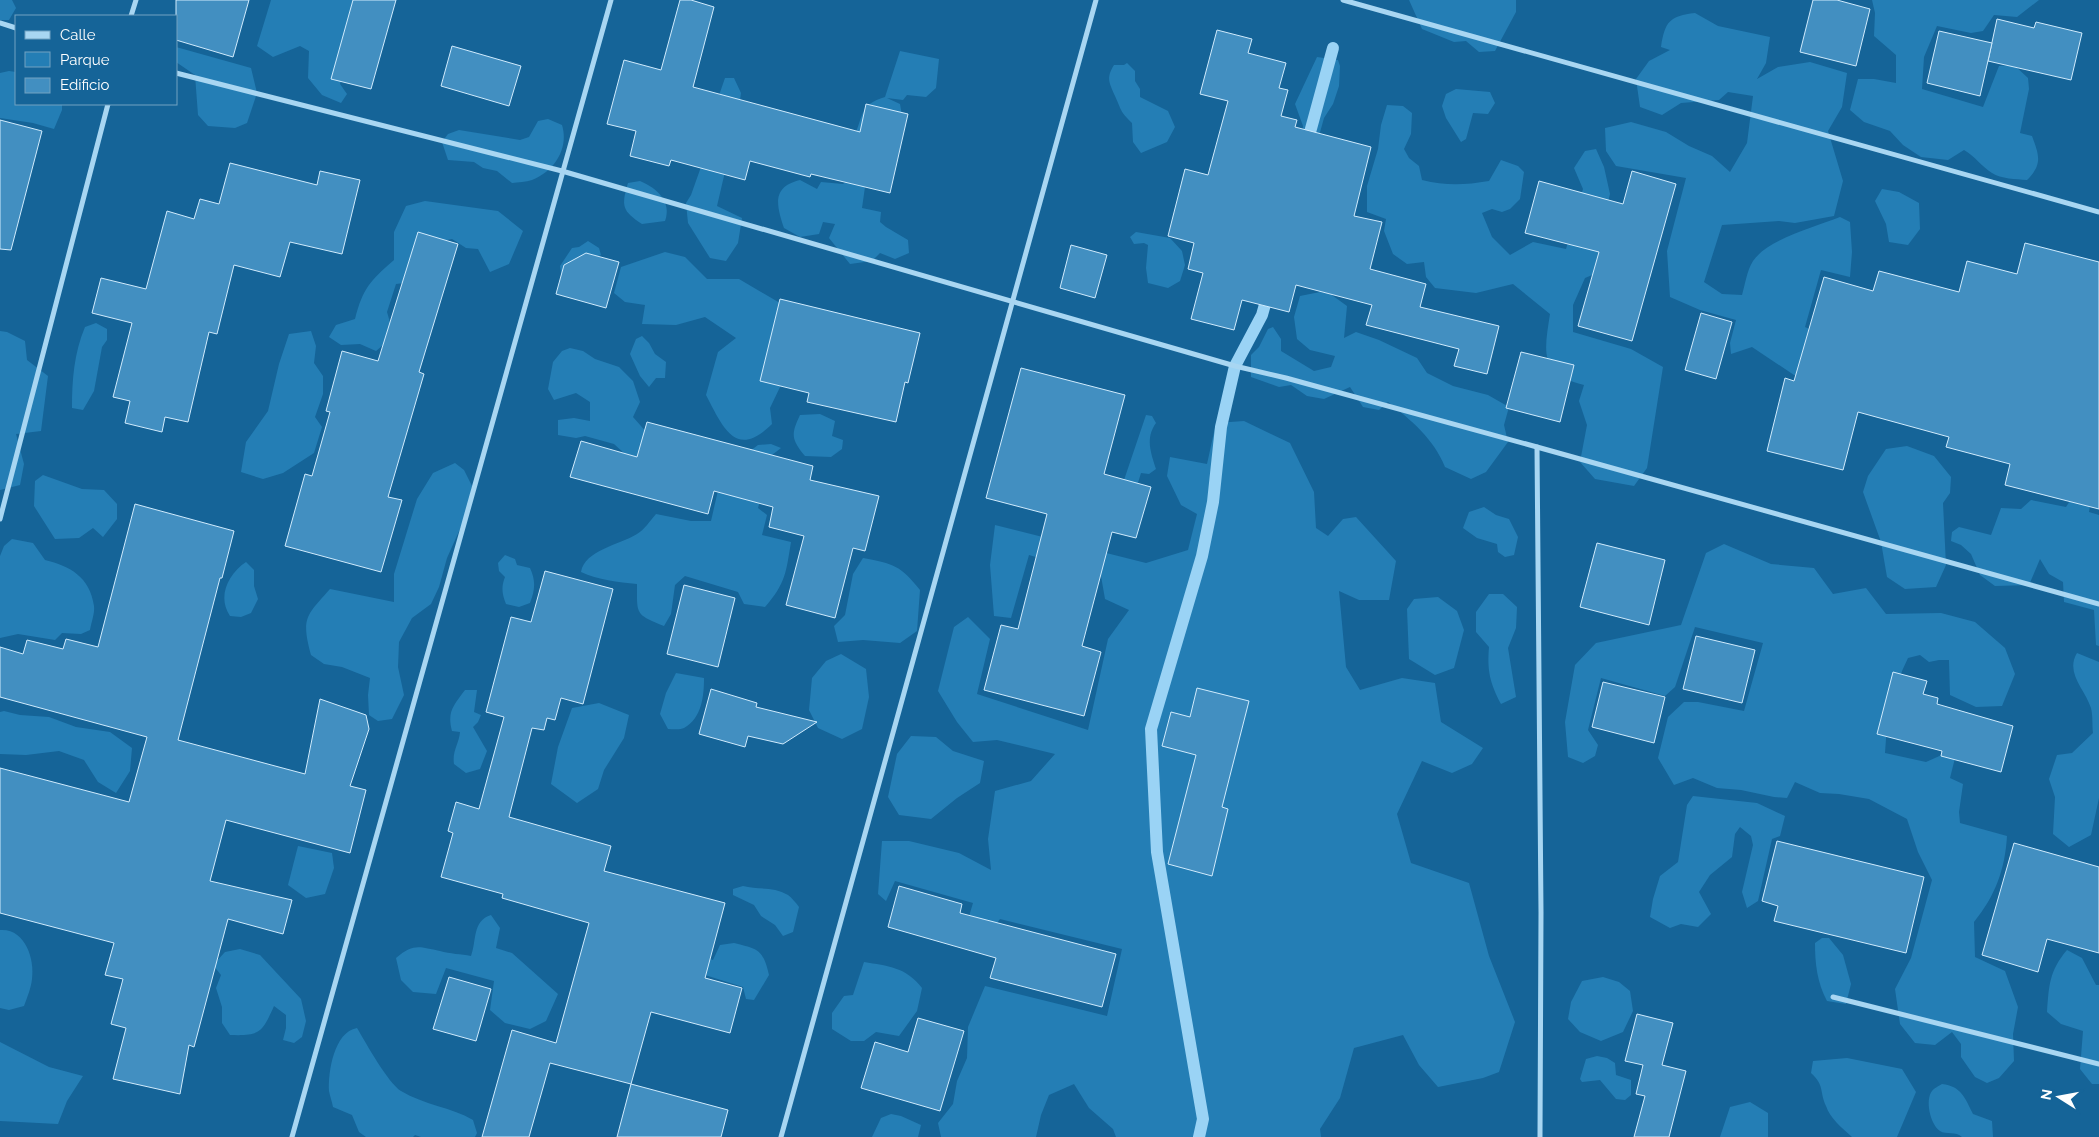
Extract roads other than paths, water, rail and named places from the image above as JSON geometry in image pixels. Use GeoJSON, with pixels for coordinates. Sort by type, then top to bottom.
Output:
{"type":"FeatureCollection","features":[{"type":"Feature","properties":{"kind":"street"},"geometry":{"type":"LineString","coordinates":[[131,15],[136,0]]}},
{"type":"Feature","properties":{"kind":"street"},"geometry":{"type":"LineString","coordinates":[[292,1137],[610,0]]}},
{"type":"Feature","properties":{"kind":"street"},"geometry":{"type":"LineString","coordinates":[[781,1137],[1096,0]]}},
{"type":"Feature","properties":{"kind":"street"},"geometry":{"type":"LineString","coordinates":[[1343,0],[2099,212]]}},
{"type":"Feature","properties":{"kind":"street"},"geometry":{"type":"LineString","coordinates":[[0,23],[15,28]]}},
{"type":"Feature","properties":{"kind":"street"},"geometry":{"type":"LineString","coordinates":[[178,74],[562,171],[1235,366],[1286,378],[1537,447],[2099,604]]}},
{"type":"Feature","properties":{"kind":"street"},"geometry":{"type":"LineString","coordinates":[[0,519],[108,105]]}},
{"type":"Feature","properties":{"kind":"street"},"geometry":{"type":"LineString","coordinates":[[1537,447],[1541,912],[1540,1137]]}},
{"type":"Feature","properties":{"kind":"street"},"geometry":{"type":"LineString","coordinates":[[1834,997],[2099,1064]]}},
{"type":"Feature","properties":{"kind":"waterway"},"geometry":{"type":"LineString","coordinates":[[1306,147],[1333,48]]}},
{"type":"Feature","properties":{"kind":"waterway"},"geometry":{"type":"LineString","coordinates":[[1199,1137],[1203,1119],[1157,852],[1151,729],[1202,556],[1213,502],[1221,427],[1235,366],[1262,315],[1269,290]]}}]}
